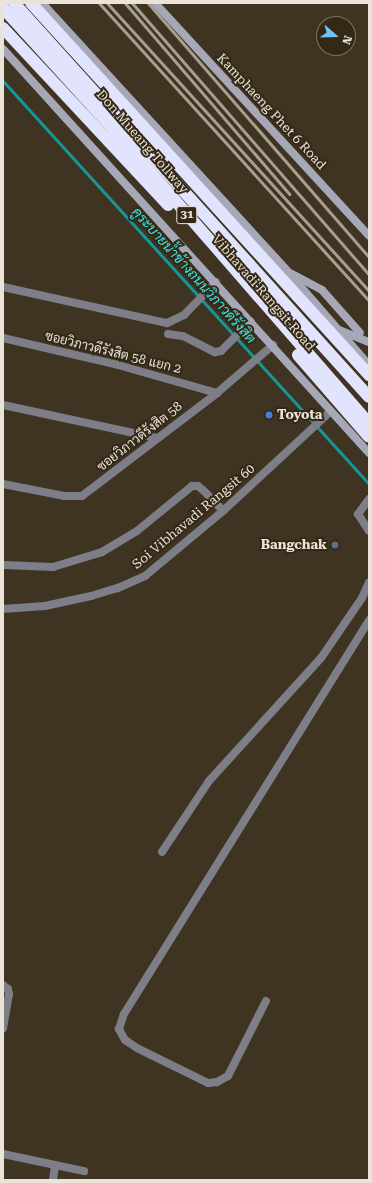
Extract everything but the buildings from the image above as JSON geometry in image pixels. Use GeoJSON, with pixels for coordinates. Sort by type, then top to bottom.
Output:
{"type":"FeatureCollection","features":[{"type":"Feature","properties":{"kind":"highway","name":"Don Mueang Tollway"},"geometry":{"type":"LineString","coordinates":[[14,3],[369,397]]}},
{"type":"Feature","properties":{"kind":"highway","name":"Vibhavadi Rangsit Road"},"geometry":{"type":"LineString","coordinates":[[31,3],[369,375]]}},
{"type":"Feature","properties":{"kind":"highway","name":"Don Mueang Tollway"},"geometry":{"type":"LineString","coordinates":[[3,8],[113,129],[369,423]]}},
{"type":"Feature","properties":{"kind":"highway","name":"Vibhavadi Rangsit Road"},"geometry":{"type":"LineString","coordinates":[[3,28],[169,206],[369,437]]}},
{"type":"Feature","properties":{"kind":"main road"},"geometry":{"type":"LineString","coordinates":[[42,3],[289,273],[369,365]]}},
{"type":"Feature","properties":{"kind":"main road","name":"Kamphaeng Phet 6 Road"},"geometry":{"type":"LineString","coordinates":[[155,3],[369,236]]}},
{"type":"Feature","properties":{"kind":"main road","name":"Vibhavadi Rangsit Road"},"geometry":{"type":"LineString","coordinates":[[3,50],[216,282],[369,453]]}},
{"type":"Feature","properties":{"kind":"main road"},"geometry":{"type":"LineString","coordinates":[[289,273],[322,290],[360,333]]}},
{"type":"Feature","properties":{"kind":"main road"},"geometry":{"type":"LineString","coordinates":[[336,328],[369,342]]}},
{"type":"Feature","properties":{"kind":"street"},"geometry":{"type":"LineString","coordinates":[[3,287],[167,323],[180,318],[216,282]]}},
{"type":"Feature","properties":{"kind":"street"},"geometry":{"type":"LineString","coordinates":[[168,334],[183,336],[215,352],[221,351],[233,341],[251,321]]}},
{"type":"Feature","properties":{"kind":"street","name":"ซอยวิภาวดีรังสิต 58 แยก 2"},"geometry":{"type":"LineString","coordinates":[[3,338],[118,365],[217,393]]}},
{"type":"Feature","properties":{"kind":"street","name":"ซอยวิภาวดีรังสิต 58"},"geometry":{"type":"LineString","coordinates":[[3,484],[64,496],[82,496],[217,393],[273,345]]}},
{"type":"Feature","properties":{"kind":"street"},"geometry":{"type":"LineString","coordinates":[[3,405],[157,438]]}},
{"type":"Feature","properties":{"kind":"street","name":"Soi Vibhavadi Rangsit 60"},"geometry":{"type":"LineString","coordinates":[[3,610],[45,606],[118,588],[145,576],[223,511],[332,411]]}},
{"type":"Feature","properties":{"kind":"street"},"geometry":{"type":"LineString","coordinates":[[3,565],[53,567],[102,552],[137,531],[192,486],[198,486],[203,490],[223,511]]}},
{"type":"Feature","properties":{"kind":"street"},"geometry":{"type":"LineString","coordinates":[[369,499],[358,514],[369,531]]}},
{"type":"Feature","properties":{"kind":"street"},"geometry":{"type":"LineString","coordinates":[[162,852],[209,781],[321,658],[362,598],[369,582]]}},
{"type":"Feature","properties":{"kind":"street"},"geometry":{"type":"LineString","coordinates":[[266,1001],[228,1076],[217,1082],[208,1083],[137,1048],[126,1040],[119,1029],[124,1014],[369,620]]}},
{"type":"Feature","properties":{"kind":"street"},"geometry":{"type":"LineString","coordinates":[[3,985],[8,989],[9,994],[3,1028]]}},
{"type":"Feature","properties":{"kind":"street"},"geometry":{"type":"LineString","coordinates":[[3,1154],[84,1171]]}},
{"type":"Feature","properties":{"kind":"street"},"geometry":{"type":"LineString","coordinates":[[53,1180],[55,1165]]}},
{"type":"Feature","properties":{"kind":"waterway","name":"คูระบายน้ำข้างถนนวิภาวดีรังสิต"},"geometry":{"type":"LineString","coordinates":[[3,81],[369,484]]}},
{"type":"Feature","properties":{"kind":"railway"},"geometry":{"type":"LineString","coordinates":[[99,3],[369,301]]}},
{"type":"Feature","properties":{"kind":"railway"},"geometry":{"type":"LineString","coordinates":[[107,3],[369,291]]}},
{"type":"Feature","properties":{"kind":"railway"},"geometry":{"type":"LineString","coordinates":[[125,3],[289,194]]}},
{"type":"Feature","properties":{"kind":"railway"},"geometry":{"type":"LineString","coordinates":[[132,3],[369,275]]}},
{"type":"Feature","properties":{"kind":"railway"},"geometry":{"type":"LineString","coordinates":[[148,3],[369,257]]}},
{"type":"Feature","properties":{"kind":"place","name":"Toyota"},"geometry":{"type":"Point","coordinates":[269,415]}},
{"type":"Feature","properties":{"kind":"place","name":"Bangchak"},"geometry":{"type":"Point","coordinates":[335,545]}}]}
